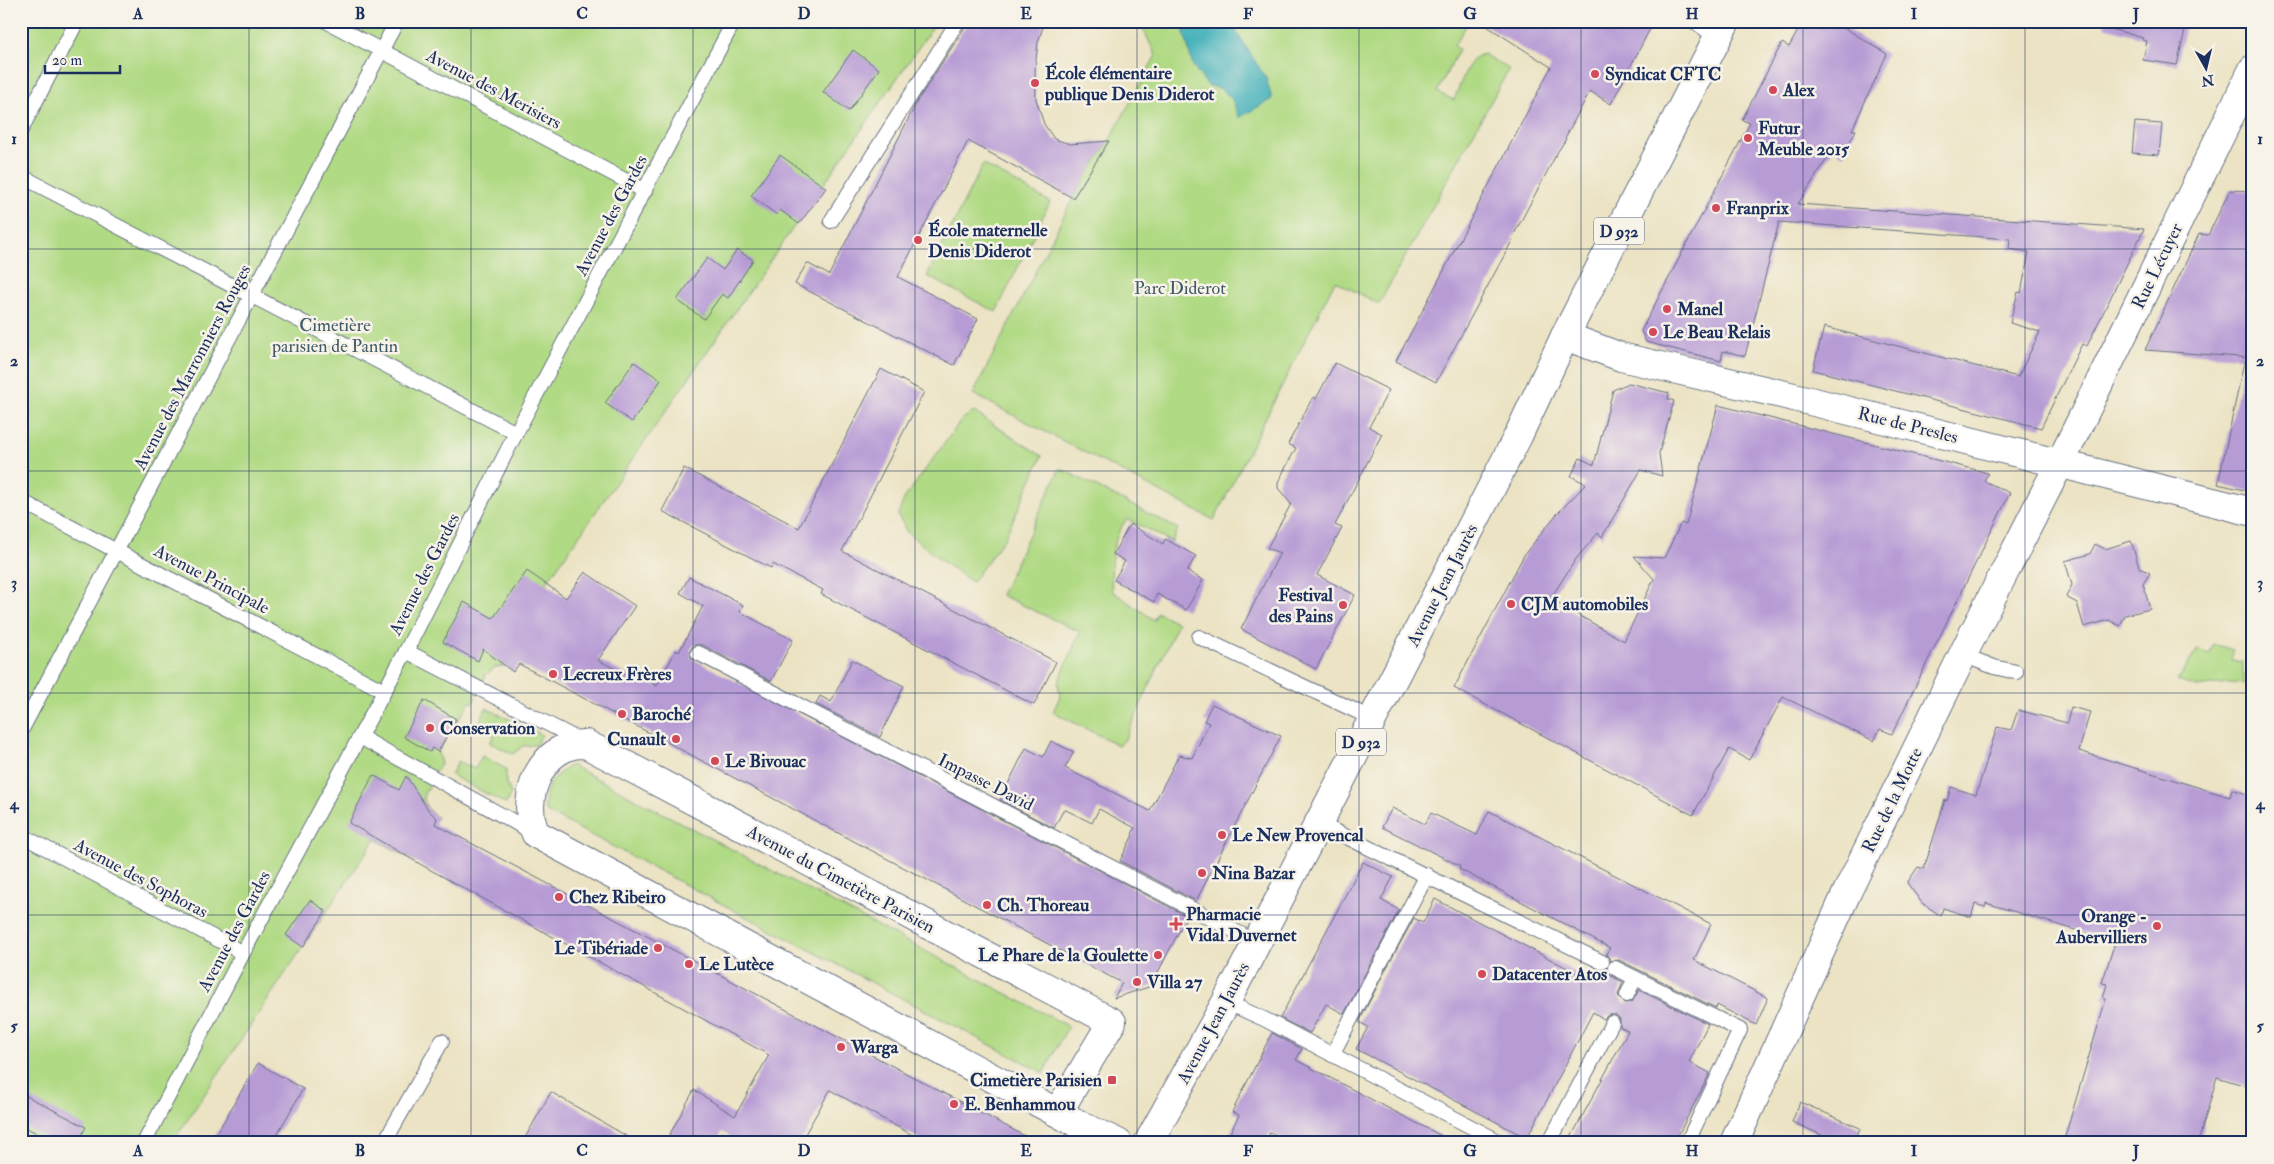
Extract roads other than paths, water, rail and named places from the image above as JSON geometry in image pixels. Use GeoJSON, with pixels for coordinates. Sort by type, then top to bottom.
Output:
{"type":"FeatureCollection","features":[{"type":"Feature","properties":{"kind":"street","name":"Avenue Jean Jaurès"},"geometry":{"type":"LineString","coordinates":[[1148,1143],[1226,1002],[1373,719],[1518,436],[1565,336],[1723,26]]}},
{"type":"Feature","properties":{"kind":"street","name":"Rue Lécuyer"},"geometry":{"type":"LineString","coordinates":[[2060,462],[2253,69]]}},
{"type":"Feature","properties":{"kind":"street","name":"Rue de Presles"},"geometry":{"type":"LineString","coordinates":[[1565,336],[1621,358],[1798,398],[2060,462],[2253,512]]}},
{"type":"Feature","properties":{"kind":"street","name":"Rue de la Motte"},"geometry":{"type":"LineString","coordinates":[[1734,1143],[1848,890],[2060,462]]}},
{"type":"Feature","properties":{"kind":"street"},"geometry":{"type":"LineString","coordinates":[[586,744],[574,743],[551,756],[536,780],[529,809],[530,822],[536,834],[1118,1143]]}},
{"type":"Feature","properties":{"kind":"street","name":"Avenue du Cimetière Parisien"},"geometry":{"type":"LineString","coordinates":[[586,744],[1112,1022],[1058,1112]]}},
{"type":"Feature","properties":{"kind":"lane"},"geometry":{"type":"LineString","coordinates":[[21,130],[77,21]]}},
{"type":"Feature","properties":{"kind":"lane","name":"Avenue des Merisiers"},"geometry":{"type":"LineString","coordinates":[[326,21],[645,191]]}},
{"type":"Feature","properties":{"kind":"lane","name":"Avenue des Marronniers Rouges"},"geometry":{"type":"LineString","coordinates":[[21,731],[397,21]]}},
{"type":"Feature","properties":{"kind":"lane","name":"Avenue des Gardes"},"geometry":{"type":"LineString","coordinates":[[144,1143],[242,953],[406,651],[516,433],[734,21]]}},
{"type":"Feature","properties":{"kind":"lane"},"geometry":{"type":"LineString","coordinates":[[831,221],[958,21]]}},
{"type":"Feature","properties":{"kind":"lane"},"geometry":{"type":"LineString","coordinates":[[1694,21],[1723,26]]}},
{"type":"Feature","properties":{"kind":"lane"},"geometry":{"type":"LineString","coordinates":[[21,176],[252,294],[516,433]]}},
{"type":"Feature","properties":{"kind":"lane","name":"Avenue Principale"},"geometry":{"type":"LineString","coordinates":[[21,501],[384,691]]}},
{"type":"Feature","properties":{"kind":"lane"},"geometry":{"type":"LineString","coordinates":[[1199,637],[1373,719]]}},
{"type":"Feature","properties":{"kind":"lane"},"geometry":{"type":"LineString","coordinates":[[406,651],[586,744]]}},
{"type":"Feature","properties":{"kind":"lane","name":"Impasse David"},"geometry":{"type":"LineString","coordinates":[[698,654],[1256,942]]}},
{"type":"Feature","properties":{"kind":"lane"},"geometry":{"type":"LineString","coordinates":[[1963,655],[1994,667],[2016,672]]}},
{"type":"Feature","properties":{"kind":"lane"},"geometry":{"type":"LineString","coordinates":[[360,737],[536,834]]}},
{"type":"Feature","properties":{"kind":"lane"},"geometry":{"type":"LineString","coordinates":[[1318,823],[1602,962]]}},
{"type":"Feature","properties":{"kind":"lane","name":"Avenue des Sophoras"},"geometry":{"type":"LineString","coordinates":[[21,835],[242,953]]}},
{"type":"Feature","properties":{"kind":"lane"},"geometry":{"type":"LineString","coordinates":[[1332,1055],[1427,875]]}},
{"type":"Feature","properties":{"kind":"lane"},"geometry":{"type":"LineString","coordinates":[[1615,968],[1740,1030],[1687,1143]]}},
{"type":"Feature","properties":{"kind":"lane"},"geometry":{"type":"LineString","coordinates":[[1627,995],[1635,978]]}},
{"type":"Feature","properties":{"kind":"lane"},"geometry":{"type":"LineString","coordinates":[[1226,1002],[1264,1019],[1502,1143]]}},
{"type":"Feature","properties":{"kind":"lane"},"geometry":{"type":"LineString","coordinates":[[1549,1143],[1612,1023]]}},
{"type":"Feature","properties":{"kind":"lane"},"geometry":{"type":"LineString","coordinates":[[384,1143],[442,1041]]}},
{"type":"Feature","properties":{"kind":"water"},"geometry":{"type":"Polygon","coordinates":[[[1181,21],[1233,21],[1237,33],[1266,78],[1272,99],[1239,118],[1232,99],[1221,89],[1207,85],[1193,66],[1181,21]]]}},
{"type":"Feature","properties":{"kind":"place","name":"Syndicat CFTC"},"geometry":{"type":"Point","coordinates":[1595,74]}},
{"type":"Feature","properties":{"kind":"place","name":"École élémentaire publique Denis Diderot"},"geometry":{"type":"Point","coordinates":[1035,83]}},
{"type":"Feature","properties":{"kind":"place","name":"Alex"},"geometry":{"type":"Point","coordinates":[1773,90]}},
{"type":"Feature","properties":{"kind":"place","name":"Futur Meuble 2015"},"geometry":{"type":"Point","coordinates":[1748,138]}},
{"type":"Feature","properties":{"kind":"place","name":"Franprix"},"geometry":{"type":"Point","coordinates":[1716,208]}},
{"type":"Feature","properties":{"kind":"place","name":"École maternelle Denis Diderot"},"geometry":{"type":"Point","coordinates":[918,240]}},
{"type":"Feature","properties":{"kind":"place","name":"Manel"},"geometry":{"type":"Point","coordinates":[1667,309]}},
{"type":"Feature","properties":{"kind":"place","name":"Le Beau Relais"},"geometry":{"type":"Point","coordinates":[1653,332]}},
{"type":"Feature","properties":{"kind":"place","name":"CJM automobiles"},"geometry":{"type":"Point","coordinates":[1511,604]}},
{"type":"Feature","properties":{"kind":"place","name":"Festival des Pains"},"geometry":{"type":"Point","coordinates":[1343,605]}},
{"type":"Feature","properties":{"kind":"place","name":"Lecreux Frères"},"geometry":{"type":"Point","coordinates":[553,674]}},
{"type":"Feature","properties":{"kind":"place","name":"Baroché"},"geometry":{"type":"Point","coordinates":[622,714]}},
{"type":"Feature","properties":{"kind":"place","name":"Conservation"},"geometry":{"type":"Point","coordinates":[430,728]}},
{"type":"Feature","properties":{"kind":"place","name":"Cunault"},"geometry":{"type":"Point","coordinates":[676,739]}},
{"type":"Feature","properties":{"kind":"place","name":"Le Bivouac"},"geometry":{"type":"Point","coordinates":[715,761]}},
{"type":"Feature","properties":{"kind":"place","name":"Le New Provencal"},"geometry":{"type":"Point","coordinates":[1222,835]}},
{"type":"Feature","properties":{"kind":"place","name":"Nina Bazar"},"geometry":{"type":"Point","coordinates":[1202,873]}},
{"type":"Feature","properties":{"kind":"place","name":"Chez Ribeiro"},"geometry":{"type":"Point","coordinates":[559,897]}},
{"type":"Feature","properties":{"kind":"place","name":"Ch. Thoreau"},"geometry":{"type":"Point","coordinates":[987,905]}},
{"type":"Feature","properties":{"kind":"place","name":"Pharmacie Vidal Duvernet"},"geometry":{"type":"Point","coordinates":[1176,924]}},
{"type":"Feature","properties":{"kind":"place","name":"Orange - Aubervilliers"},"geometry":{"type":"Point","coordinates":[2157,926]}},
{"type":"Feature","properties":{"kind":"place","name":"Le Tibériade"},"geometry":{"type":"Point","coordinates":[658,948]}},
{"type":"Feature","properties":{"kind":"place","name":"Le Phare de la Goulette"},"geometry":{"type":"Point","coordinates":[1158,955]}},
{"type":"Feature","properties":{"kind":"place","name":"Le Lutèce"},"geometry":{"type":"Point","coordinates":[689,964]}},
{"type":"Feature","properties":{"kind":"place","name":"Datacenter Atos"},"geometry":{"type":"Point","coordinates":[1482,974]}},
{"type":"Feature","properties":{"kind":"place","name":"Villa 27"},"geometry":{"type":"Point","coordinates":[1137,982]}},
{"type":"Feature","properties":{"kind":"place","name":"Warga"},"geometry":{"type":"Point","coordinates":[841,1047]}},
{"type":"Feature","properties":{"kind":"place","name":"Cimetière Parisien"},"geometry":{"type":"Point","coordinates":[1112,1080]}},
{"type":"Feature","properties":{"kind":"place","name":"E. Benhammou"},"geometry":{"type":"Point","coordinates":[954,1104]}},
{"type":"Feature","properties":{"kind":"park label","name":"Parc Diderot"},"geometry":{"type":"Point","coordinates":[1180,288]}},
{"type":"Feature","properties":{"kind":"park label","name":"Cimetière parisien de Pantin"},"geometry":{"type":"Point","coordinates":[335,335]}}]}
